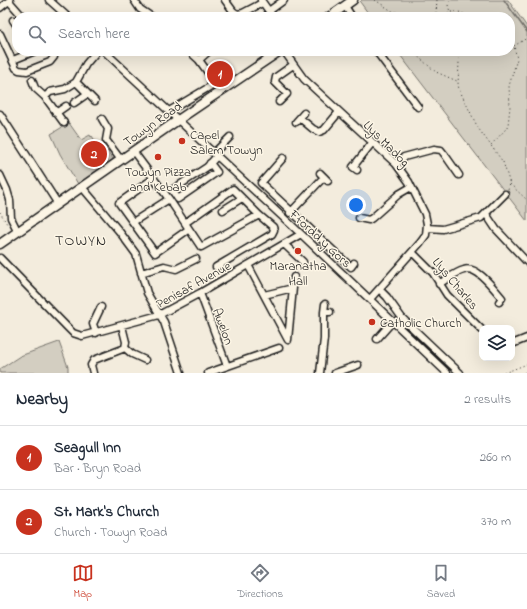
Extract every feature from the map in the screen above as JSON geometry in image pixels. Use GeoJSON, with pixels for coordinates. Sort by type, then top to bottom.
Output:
{"type":"FeatureCollection","features":[{"type":"Feature","properties":{"kind":"main road"},"geometry":{"type":"LineString","coordinates":[[336,12],[354,0]]}},
{"type":"Feature","properties":{"kind":"main road","name":"Towyn Road"},"geometry":{"type":"LineString","coordinates":[[0,244],[273,56]]}},
{"type":"Feature","properties":{"kind":"street"},"geometry":{"type":"LineString","coordinates":[[0,8],[9,0],[19,12]]}},
{"type":"Feature","properties":{"kind":"street"},"geometry":{"type":"LineString","coordinates":[[49,0],[62,12]]}},
{"type":"Feature","properties":{"kind":"street"},"geometry":{"type":"LineString","coordinates":[[134,0],[140,9],[144,12]]}},
{"type":"Feature","properties":{"kind":"street"},"geometry":{"type":"LineString","coordinates":[[225,0],[234,12]]}},
{"type":"Feature","properties":{"kind":"street"},"geometry":{"type":"LineString","coordinates":[[245,12],[262,1],[269,11],[284,0]]}},
{"type":"Feature","properties":{"kind":"street"},"geometry":{"type":"LineString","coordinates":[[345,6],[349,12]]}},
{"type":"Feature","properties":{"kind":"street"},"geometry":{"type":"LineString","coordinates":[[0,34],[19,70],[27,71],[50,62],[54,56]]}},
{"type":"Feature","properties":{"kind":"street"},"geometry":{"type":"LineString","coordinates":[[13,60],[22,56]]}},
{"type":"Feature","properties":{"kind":"street"},"geometry":{"type":"LineString","coordinates":[[45,97],[50,92],[65,89],[76,82],[86,64],[93,56]]}},
{"type":"Feature","properties":{"kind":"street","name":"Ffordd y Gors"},"geometry":{"type":"LineString","coordinates":[[109,56],[216,154],[447,373]]}},
{"type":"Feature","properties":{"kind":"street"},"geometry":{"type":"LineString","coordinates":[[195,56],[222,91]]}},
{"type":"Feature","properties":{"kind":"street"},"geometry":{"type":"LineString","coordinates":[[199,60],[203,56]]}},
{"type":"Feature","properties":{"kind":"street","name":"Llys Madog"},"geometry":{"type":"LineString","coordinates":[[288,56],[304,79],[396,164],[411,187],[425,214],[427,228]]}},
{"type":"Feature","properties":{"kind":"street"},"geometry":{"type":"LineString","coordinates":[[380,56],[418,107]]}},
{"type":"Feature","properties":{"kind":"street"},"geometry":{"type":"LineString","coordinates":[[279,102],[287,94],[275,82],[275,78],[294,64]]}},
{"type":"Feature","properties":{"kind":"street"},"geometry":{"type":"LineString","coordinates":[[76,82],[95,101]]}},
{"type":"Feature","properties":{"kind":"street"},"geometry":{"type":"LineString","coordinates":[[169,111],[216,83]]}},
{"type":"Feature","properties":{"kind":"street"},"geometry":{"type":"LineString","coordinates":[[32,84],[45,97],[64,123]]}},
{"type":"Feature","properties":{"kind":"street"},"geometry":{"type":"LineString","coordinates":[[74,103],[87,94]]}},
{"type":"Feature","properties":{"kind":"street"},"geometry":{"type":"LineString","coordinates":[[56,113],[66,106]]}},
{"type":"Feature","properties":{"kind":"street"},"geometry":{"type":"LineString","coordinates":[[300,117],[313,129],[319,132],[324,130],[339,112]]}},
{"type":"Feature","properties":{"kind":"street"},"geometry":{"type":"LineString","coordinates":[[0,114],[58,204]]}},
{"type":"Feature","properties":{"kind":"street"},"geometry":{"type":"LineString","coordinates":[[102,119],[108,129],[106,140],[121,160]]}},
{"type":"Feature","properties":{"kind":"street"},"geometry":{"type":"LineString","coordinates":[[210,163],[217,172],[178,199],[172,190],[210,163],[230,137]]}},
{"type":"Feature","properties":{"kind":"street"},"geometry":{"type":"LineString","coordinates":[[356,170],[353,167],[372,143]]}},
{"type":"Feature","properties":{"kind":"street"},"geometry":{"type":"LineString","coordinates":[[396,164],[404,158],[434,149],[441,150],[459,175]]}},
{"type":"Feature","properties":{"kind":"street"},"geometry":{"type":"LineString","coordinates":[[134,151],[169,199],[201,247],[259,214]]}},
{"type":"Feature","properties":{"kind":"street"},"geometry":{"type":"LineString","coordinates":[[283,158],[261,183],[351,267],[354,263]]}},
{"type":"Feature","properties":{"kind":"street"},"geometry":{"type":"LineString","coordinates":[[0,175],[9,195],[11,218],[18,232]]}},
{"type":"Feature","properties":{"kind":"street"},"geometry":{"type":"LineString","coordinates":[[285,219],[324,177]]}},
{"type":"Feature","properties":{"kind":"street"},"geometry":{"type":"LineString","coordinates":[[154,178],[119,203],[155,252],[189,229]]}},
{"type":"Feature","properties":{"kind":"street"},"geometry":{"type":"LineString","coordinates":[[82,187],[136,254],[147,293],[164,322],[181,373]]}},
{"type":"Feature","properties":{"kind":"street"},"geometry":{"type":"LineString","coordinates":[[359,218],[373,221],[399,194],[411,187]]}},
{"type":"Feature","properties":{"kind":"street"},"geometry":{"type":"LineString","coordinates":[[185,223],[233,189],[273,227],[274,230],[272,234],[216,267]]}},
{"type":"Feature","properties":{"kind":"street"},"geometry":{"type":"LineString","coordinates":[[370,300],[426,235],[427,228],[443,230],[481,218],[505,194]]}},
{"type":"Feature","properties":{"kind":"street"},"geometry":{"type":"LineString","coordinates":[[223,210],[242,198]]}},
{"type":"Feature","properties":{"kind":"street"},"geometry":{"type":"LineString","coordinates":[[133,222],[169,199]]}},
{"type":"Feature","properties":{"kind":"street"},"geometry":{"type":"LineString","coordinates":[[486,214],[496,229],[527,262]]}},
{"type":"Feature","properties":{"kind":"street","name":"Penisaf Avenue"},"geometry":{"type":"LineString","coordinates":[[0,258],[73,333],[82,336],[159,315],[200,293],[301,234]]}},
{"type":"Feature","properties":{"kind":"street"},"geometry":{"type":"LineString","coordinates":[[284,244],[303,262]]}},
{"type":"Feature","properties":{"kind":"street","name":"Llys Charles"},"geometry":{"type":"LineString","coordinates":[[412,252],[424,262],[433,273],[447,295],[479,327]]}},
{"type":"Feature","properties":{"kind":"street"},"geometry":{"type":"LineString","coordinates":[[141,273],[164,266],[176,269],[196,259]]}},
{"type":"Feature","properties":{"kind":"street"},"geometry":{"type":"LineString","coordinates":[[248,265],[288,340],[294,277]]}},
{"type":"Feature","properties":{"kind":"street"},"geometry":{"type":"LineString","coordinates":[[439,284],[464,270],[471,269],[478,273],[502,298],[499,302]]}},
{"type":"Feature","properties":{"kind":"street"},"geometry":{"type":"LineString","coordinates":[[264,296],[293,288]]}},
{"type":"Feature","properties":{"kind":"street"},"geometry":{"type":"LineString","coordinates":[[379,289],[388,297],[402,318],[460,373]]}},
{"type":"Feature","properties":{"kind":"street","name":"Awelon"},"geometry":{"type":"LineString","coordinates":[[200,293],[227,366]]}},
{"type":"Feature","properties":{"kind":"street"},"geometry":{"type":"LineString","coordinates":[[320,373],[327,312],[324,304]]}},
{"type":"Feature","properties":{"kind":"street"},"geometry":{"type":"LineString","coordinates":[[96,333],[93,324],[101,307]]}},
{"type":"Feature","properties":{"kind":"street"},"geometry":{"type":"LineString","coordinates":[[377,339],[393,321]]}},
{"type":"Feature","properties":{"kind":"street"},"geometry":{"type":"LineString","coordinates":[[122,326],[126,342],[125,348]]}},
{"type":"Feature","properties":{"kind":"street"},"geometry":{"type":"LineString","coordinates":[[515,343],[527,338]]}},
{"type":"Feature","properties":{"kind":"street"},"geometry":{"type":"LineString","coordinates":[[269,343],[271,350]]}},
{"type":"Feature","properties":{"kind":"street"},"geometry":{"type":"LineString","coordinates":[[125,348],[132,354],[145,360]]}},
{"type":"Feature","properties":{"kind":"street"},"geometry":{"type":"LineString","coordinates":[[93,373],[91,365],[94,360],[125,348]]}},
{"type":"Feature","properties":{"kind":"street"},"geometry":{"type":"LineString","coordinates":[[208,373],[279,348]]}},
{"type":"Feature","properties":{"kind":"street"},"geometry":{"type":"LineString","coordinates":[[334,373],[354,364]]}},
{"type":"Feature","properties":{"kind":"path"},"geometry":{"type":"LineString","coordinates":[[374,0],[396,12]]}},
{"type":"Feature","properties":{"kind":"path"},"geometry":{"type":"LineString","coordinates":[[436,12],[437,0]]}},
{"type":"Feature","properties":{"kind":"path"},"geometry":{"type":"LineString","coordinates":[[448,5],[450,12],[459,12]]}},
{"type":"Feature","properties":{"kind":"path"},"geometry":{"type":"LineString","coordinates":[[515,45],[527,38]]}},
{"type":"Feature","properties":{"kind":"path"},"geometry":{"type":"LineString","coordinates":[[490,146],[508,125],[510,107],[509,86],[517,59],[515,50]]}},
{"type":"Feature","properties":{"kind":"path"},"geometry":{"type":"LineString","coordinates":[[417,56],[436,72],[458,81]]}},
{"type":"Feature","properties":{"kind":"path"},"geometry":{"type":"LineString","coordinates":[[458,56],[459,89],[478,128],[503,162],[510,184],[509,190],[505,194]]}},
{"type":"Feature","properties":{"kind":"path"},"geometry":{"type":"LineString","coordinates":[[510,184],[527,200]]}},
{"type":"Feature","properties":{"kind":"path"},"geometry":{"type":"LineString","coordinates":[[504,373],[527,364]]}},
{"type":"Feature","properties":{"kind":"shaded area"},"geometry":{"type":"Polygon","coordinates":[[[362,0],[508,0],[527,27],[527,221],[401,56],[515,56],[515,12],[367,12],[360,2],[362,0]]]}},
{"type":"Feature","properties":{"kind":"shaded area"},"geometry":{"type":"Polygon","coordinates":[[[69,123],[81,140],[90,135],[91,137],[92,136],[99,147],[103,145],[113,159],[78,184],[60,154],[51,134],[69,123]]]}},
{"type":"Feature","properties":{"kind":"shaded area"},"geometry":{"type":"Polygon","coordinates":[[[59,342],[68,367],[68,373],[0,373],[0,369],[20,356],[59,342]]]}},
{"type":"Feature","properties":{"kind":"waterway"},"geometry":{"type":"LineString","coordinates":[[504,0],[513,12]]}},
{"type":"Feature","properties":{"kind":"waterway"},"geometry":{"type":"LineString","coordinates":[[515,15],[527,32]]}},
{"type":"Feature","properties":{"kind":"place","name":"Seagull Inn"},"geometry":{"type":"Point","coordinates":[220,74]}},
{"type":"Feature","properties":{"kind":"place","name":"Capel Salem Towyn"},"geometry":{"type":"Point","coordinates":[182,141]}},
{"type":"Feature","properties":{"kind":"place","name":"St. Mark's Church"},"geometry":{"type":"Point","coordinates":[94,154]}},
{"type":"Feature","properties":{"kind":"place","name":"Towyn Pizza and Kebab"},"geometry":{"type":"Point","coordinates":[158,157]}},
{"type":"Feature","properties":{"kind":"place","name":"Maranatha Hall"},"geometry":{"type":"Point","coordinates":[298,251]}},
{"type":"Feature","properties":{"kind":"place","name":"Catholic Church"},"geometry":{"type":"Point","coordinates":[372,322]}},
{"type":"Feature","properties":{"kind":"district","name":"TOWYN"},"geometry":{"type":"Point","coordinates":[81,240]}}]}
